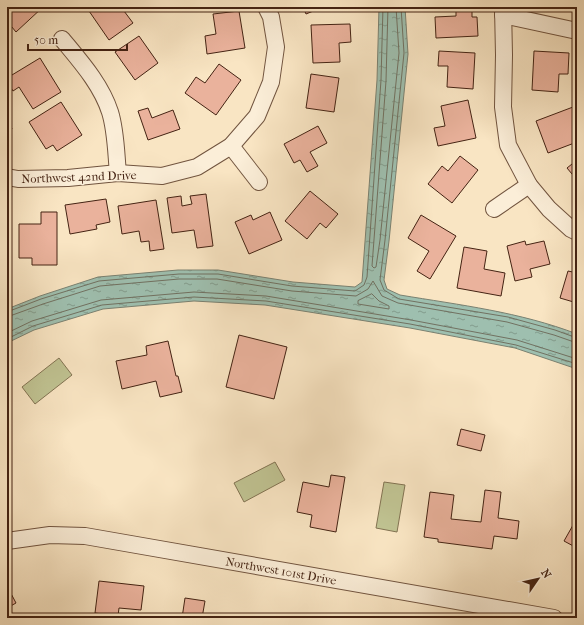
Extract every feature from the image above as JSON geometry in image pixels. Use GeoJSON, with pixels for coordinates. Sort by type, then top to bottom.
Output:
{"type":"FeatureCollection","features":[{"type":"Feature","properties":{"kind":"street","name":"Northwest 42nd Drive"},"geometry":{"type":"LineString","coordinates":[[7,177],[18,179],[68,178],[118,173],[162,176],[197,167],[231,146],[258,116],[271,82],[276,47],[271,17],[266,7]]}},
{"type":"Feature","properties":{"kind":"street"},"geometry":{"type":"LineString","coordinates":[[577,31],[503,11],[503,107],[508,145],[529,185],[549,209],[571,229],[577,232]]}},
{"type":"Feature","properties":{"kind":"street"},"geometry":{"type":"LineString","coordinates":[[62,39],[86,68],[101,91],[110,111],[115,137],[118,173]]}},
{"type":"Feature","properties":{"kind":"street"},"geometry":{"type":"LineString","coordinates":[[231,146],[259,182]]}},
{"type":"Feature","properties":{"kind":"street"},"geometry":{"type":"LineString","coordinates":[[494,209],[529,185]]}},
{"type":"Feature","properties":{"kind":"street","name":"Northwest 101st Drive"},"geometry":{"type":"LineString","coordinates":[[7,541],[50,535],[85,536],[554,618]]}},
{"type":"Feature","properties":{"kind":"green space"},"geometry":{"type":"Polygon","coordinates":[[[59,358],[72,375],[35,404],[22,387],[59,358]]]}},
{"type":"Feature","properties":{"kind":"green space"},"geometry":{"type":"Polygon","coordinates":[[[275,462],[285,480],[244,502],[234,483],[275,462]]]}},
{"type":"Feature","properties":{"kind":"green space"},"geometry":{"type":"Polygon","coordinates":[[[384,482],[405,485],[397,532],[376,528],[384,482]]]}},
{"type":"Feature","properties":{"kind":"water"},"geometry":{"type":"Polygon","coordinates":[[[379,7],[405,7],[408,54],[384,280],[387,289],[400,295],[467,306],[534,320],[577,334],[577,369],[515,348],[410,328],[265,305],[194,301],[103,309],[34,330],[7,343],[7,309],[40,296],[98,277],[178,270],[218,270],[293,282],[355,287],[362,282],[377,80],[379,7]]]}},
{"type":"Feature","properties":{"kind":"building"},"geometry":{"type":"Polygon","coordinates":[[[7,7],[43,7],[16,32],[7,21],[7,7]]]}},
{"type":"Feature","properties":{"kind":"building"},"geometry":{"type":"Polygon","coordinates":[[[95,7],[121,7],[133,23],[109,40],[89,11],[95,7]]]}},
{"type":"Feature","properties":{"kind":"building"},"geometry":{"type":"Polygon","coordinates":[[[303,7],[323,7],[306,14],[303,7]]]}},
{"type":"Feature","properties":{"kind":"building"},"geometry":{"type":"Polygon","coordinates":[[[456,7],[472,7],[472,17],[477,17],[478,36],[436,38],[435,17],[456,16],[456,7]]]}},
{"type":"Feature","properties":{"kind":"building"},"geometry":{"type":"Polygon","coordinates":[[[239,11],[245,48],[207,54],[205,36],[216,34],[213,14],[239,11]]]}},
{"type":"Feature","properties":{"kind":"building"},"geometry":{"type":"Polygon","coordinates":[[[350,24],[351,42],[339,43],[340,62],[313,63],[311,25],[350,24]]]}},
{"type":"Feature","properties":{"kind":"building"},"geometry":{"type":"Polygon","coordinates":[[[139,36],[158,63],[135,80],[115,52],[139,36]]]}},
{"type":"Feature","properties":{"kind":"building"},"geometry":{"type":"Polygon","coordinates":[[[439,51],[475,53],[473,89],[447,87],[448,66],[438,66],[439,51]]]}},
{"type":"Feature","properties":{"kind":"building"},"geometry":{"type":"Polygon","coordinates":[[[534,51],[569,53],[568,74],[559,74],[558,92],[532,90],[534,51]]]}},
{"type":"Feature","properties":{"kind":"building"},"geometry":{"type":"Polygon","coordinates":[[[40,58],[61,92],[33,109],[19,87],[13,91],[7,81],[7,78],[40,58]]]}},
{"type":"Feature","properties":{"kind":"building"},"geometry":{"type":"Polygon","coordinates":[[[219,64],[241,80],[216,115],[185,93],[196,77],[205,83],[219,64]]]}},
{"type":"Feature","properties":{"kind":"building"},"geometry":{"type":"Polygon","coordinates":[[[311,74],[339,78],[334,112],[306,108],[311,74]]]}},
{"type":"Feature","properties":{"kind":"building"},"geometry":{"type":"Polygon","coordinates":[[[468,100],[476,138],[438,146],[434,128],[445,126],[441,106],[468,100]]]}},
{"type":"Feature","properties":{"kind":"building"},"geometry":{"type":"Polygon","coordinates":[[[61,102],[82,135],[57,151],[53,145],[46,149],[29,122],[61,102]]]}},
{"type":"Feature","properties":{"kind":"building"},"geometry":{"type":"Polygon","coordinates":[[[573,107],[577,118],[577,123],[574,124],[577,131],[577,142],[548,153],[536,121],[573,107]]]}},
{"type":"Feature","properties":{"kind":"building"},"geometry":{"type":"Polygon","coordinates":[[[148,108],[152,118],[173,110],[180,129],[148,140],[138,111],[148,108]]]}},
{"type":"Feature","properties":{"kind":"building"},"geometry":{"type":"Polygon","coordinates":[[[318,126],[327,143],[310,152],[318,166],[307,172],[300,160],[294,163],[284,144],[318,126]]]}},
{"type":"Feature","properties":{"kind":"building"},"geometry":{"type":"Polygon","coordinates":[[[7,127],[12,128],[7,143],[7,127]]]}},
{"type":"Feature","properties":{"kind":"building"},"geometry":{"type":"Polygon","coordinates":[[[460,156],[478,170],[452,203],[428,184],[442,166],[448,171],[460,156]]]}},
{"type":"Feature","properties":{"kind":"building"},"geometry":{"type":"Polygon","coordinates":[[[577,160],[577,180],[567,168],[577,160]]]}},
{"type":"Feature","properties":{"kind":"building"},"geometry":{"type":"Polygon","coordinates":[[[310,191],[338,214],[326,228],[320,223],[307,239],[285,221],[310,191]]]}},
{"type":"Feature","properties":{"kind":"building"},"geometry":{"type":"Polygon","coordinates":[[[206,194],[213,246],[197,248],[194,230],[172,233],[167,198],[181,196],[182,206],[192,204],[190,196],[206,194]]]}},
{"type":"Feature","properties":{"kind":"building"},"geometry":{"type":"Polygon","coordinates":[[[106,199],[110,222],[96,225],[97,229],[70,234],[65,205],[106,199]]]}},
{"type":"Feature","properties":{"kind":"building"},"geometry":{"type":"Polygon","coordinates":[[[156,200],[164,249],[150,251],[149,241],[141,242],[139,231],[122,234],[118,206],[156,200]]]}},
{"type":"Feature","properties":{"kind":"building"},"geometry":{"type":"Polygon","coordinates":[[[8,204],[8,240],[7,240],[8,204]]]}},
{"type":"Feature","properties":{"kind":"building"},"geometry":{"type":"Polygon","coordinates":[[[41,212],[57,212],[57,265],[32,265],[32,258],[19,258],[19,224],[41,224],[41,212]]]}},
{"type":"Feature","properties":{"kind":"building"},"geometry":{"type":"Polygon","coordinates":[[[270,212],[282,240],[249,254],[235,222],[251,215],[253,220],[270,212]]]}},
{"type":"Feature","properties":{"kind":"building"},"geometry":{"type":"Polygon","coordinates":[[[421,215],[456,236],[430,279],[417,271],[429,251],[408,238],[421,215]]]}},
{"type":"Feature","properties":{"kind":"building"},"geometry":{"type":"Polygon","coordinates":[[[525,241],[526,245],[544,241],[550,264],[530,269],[532,277],[515,281],[507,246],[525,241]]]}},
{"type":"Feature","properties":{"kind":"building"},"geometry":{"type":"Polygon","coordinates":[[[464,247],[487,251],[484,269],[505,273],[501,296],[457,288],[464,247]]]}},
{"type":"Feature","properties":{"kind":"building"},"geometry":{"type":"Polygon","coordinates":[[[568,271],[577,273],[577,303],[560,298],[568,271]]]}},
{"type":"Feature","properties":{"kind":"building"},"geometry":{"type":"Polygon","coordinates":[[[239,335],[287,347],[274,399],[226,387],[239,335]]]}},
{"type":"Feature","properties":{"kind":"building"},"geometry":{"type":"Polygon","coordinates":[[[168,341],[176,376],[178,376],[182,392],[160,397],[156,381],[122,389],[116,361],[147,355],[146,346],[168,341]]]}},
{"type":"Feature","properties":{"kind":"building"},"geometry":{"type":"Polygon","coordinates":[[[461,429],[485,435],[481,451],[457,445],[461,429]]]}},
{"type":"Feature","properties":{"kind":"building"},"geometry":{"type":"Polygon","coordinates":[[[331,475],[345,477],[336,532],[310,527],[312,515],[297,512],[303,482],[329,487],[331,475]]]}},
{"type":"Feature","properties":{"kind":"building"},"geometry":{"type":"Polygon","coordinates":[[[485,490],[501,492],[498,518],[519,521],[517,539],[494,536],[492,549],[438,542],[438,539],[424,537],[430,492],[454,495],[451,519],[481,522],[485,490]]]}},
{"type":"Feature","properties":{"kind":"building"},"geometry":{"type":"Polygon","coordinates":[[[577,518],[577,548],[564,541],[577,518]]]}},
{"type":"Feature","properties":{"kind":"building"},"geometry":{"type":"Polygon","coordinates":[[[99,581],[144,586],[141,610],[119,608],[118,616],[95,613],[99,581]]]}},
{"type":"Feature","properties":{"kind":"building"},"geometry":{"type":"Polygon","coordinates":[[[7,586],[16,603],[7,608],[7,586]]]}},
{"type":"Feature","properties":{"kind":"building"},"geometry":{"type":"Polygon","coordinates":[[[185,598],[205,601],[202,618],[182,618],[185,598]]]}}]}
